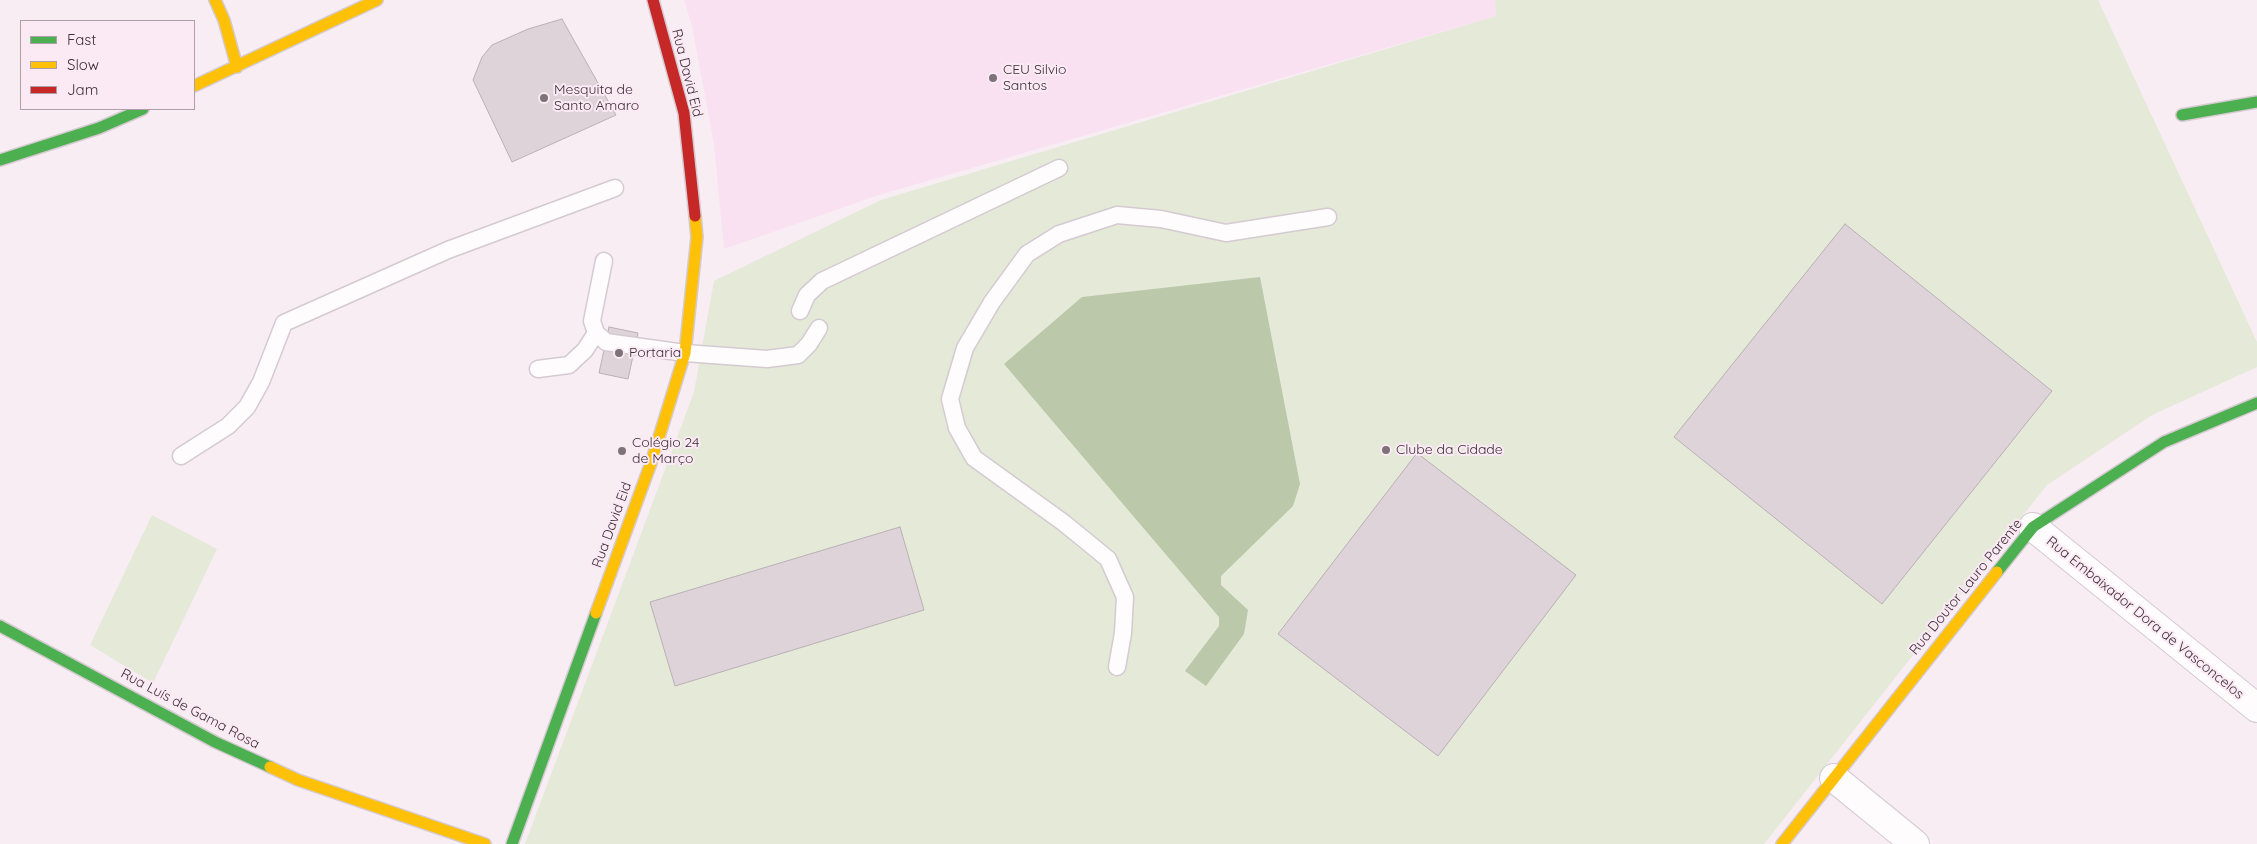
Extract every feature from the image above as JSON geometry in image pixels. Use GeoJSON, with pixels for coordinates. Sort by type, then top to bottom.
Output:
{"type":"FeatureCollection","features":[{"type":"Feature","properties":{"kind":"street"},"geometry":{"type":"LineString","coordinates":[[215,0],[224,20],[238,66]]}},
{"type":"Feature","properties":{"kind":"street"},"geometry":{"type":"LineString","coordinates":[[195,86],[376,0]]}},
{"type":"Feature","properties":{"kind":"street","name":"Rua David Eid"},"geometry":{"type":"LineString","coordinates":[[512,844],[651,463],[685,353],[697,238],[684,113],[653,0]]}},
{"type":"Feature","properties":{"kind":"street"},"geometry":{"type":"LineString","coordinates":[[2182,115],[2257,102]]}},
{"type":"Feature","properties":{"kind":"street"},"geometry":{"type":"LineString","coordinates":[[0,160],[99,128],[141,110]]}},
{"type":"Feature","properties":{"kind":"street","name":"Rua Doutor Lauro Parente"},"geometry":{"type":"LineString","coordinates":[[1782,844],[2033,527],[2164,442],[2257,403]]}},
{"type":"Feature","properties":{"kind":"street","name":"Rua Embaixador Dora de Vasconcelos"},"geometry":{"type":"LineString","coordinates":[[2033,527],[2257,708]]}},
{"type":"Feature","properties":{"kind":"street","name":"Rua Luís de Gama Rosa"},"geometry":{"type":"LineString","coordinates":[[0,626],[215,742],[290,776],[485,844]]}},
{"type":"Feature","properties":{"kind":"street"},"geometry":{"type":"LineString","coordinates":[[1834,778],[1915,844]]}},
{"type":"Feature","properties":{"kind":"lane"},"geometry":{"type":"LineString","coordinates":[[800,311],[807,295],[822,281],[1059,168]]}},
{"type":"Feature","properties":{"kind":"lane"},"geometry":{"type":"LineString","coordinates":[[181,456],[228,426],[247,407],[261,382],[284,323],[448,250],[615,188]]}},
{"type":"Feature","properties":{"kind":"lane"},"geometry":{"type":"LineString","coordinates":[[1117,667],[1123,633],[1125,597],[1108,559],[1064,523],[974,458],[958,428],[950,399],[965,348],[992,302],[1027,254],[1059,234],[1117,215],[1161,220],[1226,233],[1328,217]]}},
{"type":"Feature","properties":{"kind":"lane"},"geometry":{"type":"LineString","coordinates":[[604,261],[592,321],[596,333],[606,342],[685,353],[767,359],[798,355],[809,344],[819,328]]}},
{"type":"Feature","properties":{"kind":"lane"},"geometry":{"type":"LineString","coordinates":[[538,369],[569,365],[585,350],[596,333]]}},
{"type":"Feature","properties":{"kind":"shaded area","name":"CEU Silvio Santos"},"geometry":{"type":"Polygon","coordinates":[[[684,0],[1495,0],[1496,16],[879,195],[724,249],[714,145],[692,26],[684,0]]]}},
{"type":"Feature","properties":{"kind":"shaded area","name":"Clube da Cidade"},"geometry":{"type":"Polygon","coordinates":[[[1495,0],[2098,0],[2257,342],[2257,367],[2152,415],[2047,485],[1764,844],[525,844],[694,392],[714,281],[881,200],[1496,16],[1495,0]]]}},
{"type":"Feature","properties":{"kind":"shaded area"},"geometry":{"type":"Polygon","coordinates":[[[1260,277],[1300,484],[1293,506],[1221,576],[1221,585],[1248,610],[1244,634],[1206,686],[1185,671],[1219,626],[1219,617],[1004,364],[1082,297],[1260,277]]]}},
{"type":"Feature","properties":{"kind":"shaded area"},"geometry":{"type":"Polygon","coordinates":[[[152,515],[217,549],[153,683],[90,645],[152,515]]]}},
{"type":"Feature","properties":{"kind":"building","name":"Mesquita de Santo Amaro"},"geometry":{"type":"Polygon","coordinates":[[[562,19],[616,115],[512,162],[473,80],[482,57],[492,45],[528,29],[562,19]]]}},
{"type":"Feature","properties":{"kind":"building"},"geometry":{"type":"Polygon","coordinates":[[[1845,224],[2052,391],[1882,604],[1674,437],[1845,224]]]}},
{"type":"Feature","properties":{"kind":"building","name":"Portaria"},"geometry":{"type":"Polygon","coordinates":[[[609,327],[638,333],[628,379],[599,373],[609,327]]]}},
{"type":"Feature","properties":{"kind":"building"},"geometry":{"type":"Polygon","coordinates":[[[1417,453],[1576,575],[1438,756],[1278,634],[1417,453]]]}},
{"type":"Feature","properties":{"kind":"building"},"geometry":{"type":"Polygon","coordinates":[[[900,527],[924,610],[675,686],[650,602],[900,527]]]}},
{"type":"Feature","properties":{"kind":"traffic: fast"},"geometry":{"type":"LineString","coordinates":[[2182,115],[2257,102]]}},
{"type":"Feature","properties":{"kind":"traffic: fast"},"geometry":{"type":"LineString","coordinates":[[0,160],[99,128],[141,110]]}},
{"type":"Feature","properties":{"kind":"traffic: fast"},"geometry":{"type":"LineString","coordinates":[[1997,572],[2033,527],[2164,442],[2257,403]]}},
{"type":"Feature","properties":{"kind":"traffic: fast"},"geometry":{"type":"LineString","coordinates":[[512,844],[596,613]]}},
{"type":"Feature","properties":{"kind":"traffic: fast"},"geometry":{"type":"LineString","coordinates":[[0,626],[215,742],[270,767]]}},
{"type":"Feature","properties":{"kind":"traffic: slow"},"geometry":{"type":"LineString","coordinates":[[215,0],[224,20],[237,67]]}},
{"type":"Feature","properties":{"kind":"traffic: slow"},"geometry":{"type":"LineString","coordinates":[[195,86],[377,0]]}},
{"type":"Feature","properties":{"kind":"traffic: slow"},"geometry":{"type":"LineString","coordinates":[[596,613],[651,463],[685,353],[697,237],[695,216]]}},
{"type":"Feature","properties":{"kind":"traffic: slow"},"geometry":{"type":"LineString","coordinates":[[1782,844],[1997,572]]}},
{"type":"Feature","properties":{"kind":"traffic: slow"},"geometry":{"type":"LineString","coordinates":[[270,767],[298,780],[485,844]]}},
{"type":"Feature","properties":{"kind":"traffic: jam"},"geometry":{"type":"LineString","coordinates":[[653,0],[684,113],[695,216]]}},
{"type":"Feature","properties":{"kind":"place","name":"CEU Silvio Santos"},"geometry":{"type":"Point","coordinates":[993,78]}},
{"type":"Feature","properties":{"kind":"place","name":"Mesquita de Santo Amaro"},"geometry":{"type":"Point","coordinates":[544,98]}},
{"type":"Feature","properties":{"kind":"place","name":"Portaria"},"geometry":{"type":"Point","coordinates":[619,353]}},
{"type":"Feature","properties":{"kind":"place","name":"Clube da Cidade"},"geometry":{"type":"Point","coordinates":[1386,450]}},
{"type":"Feature","properties":{"kind":"place","name":"Colégio 24 de Março"},"geometry":{"type":"Point","coordinates":[622,451]}}]}
